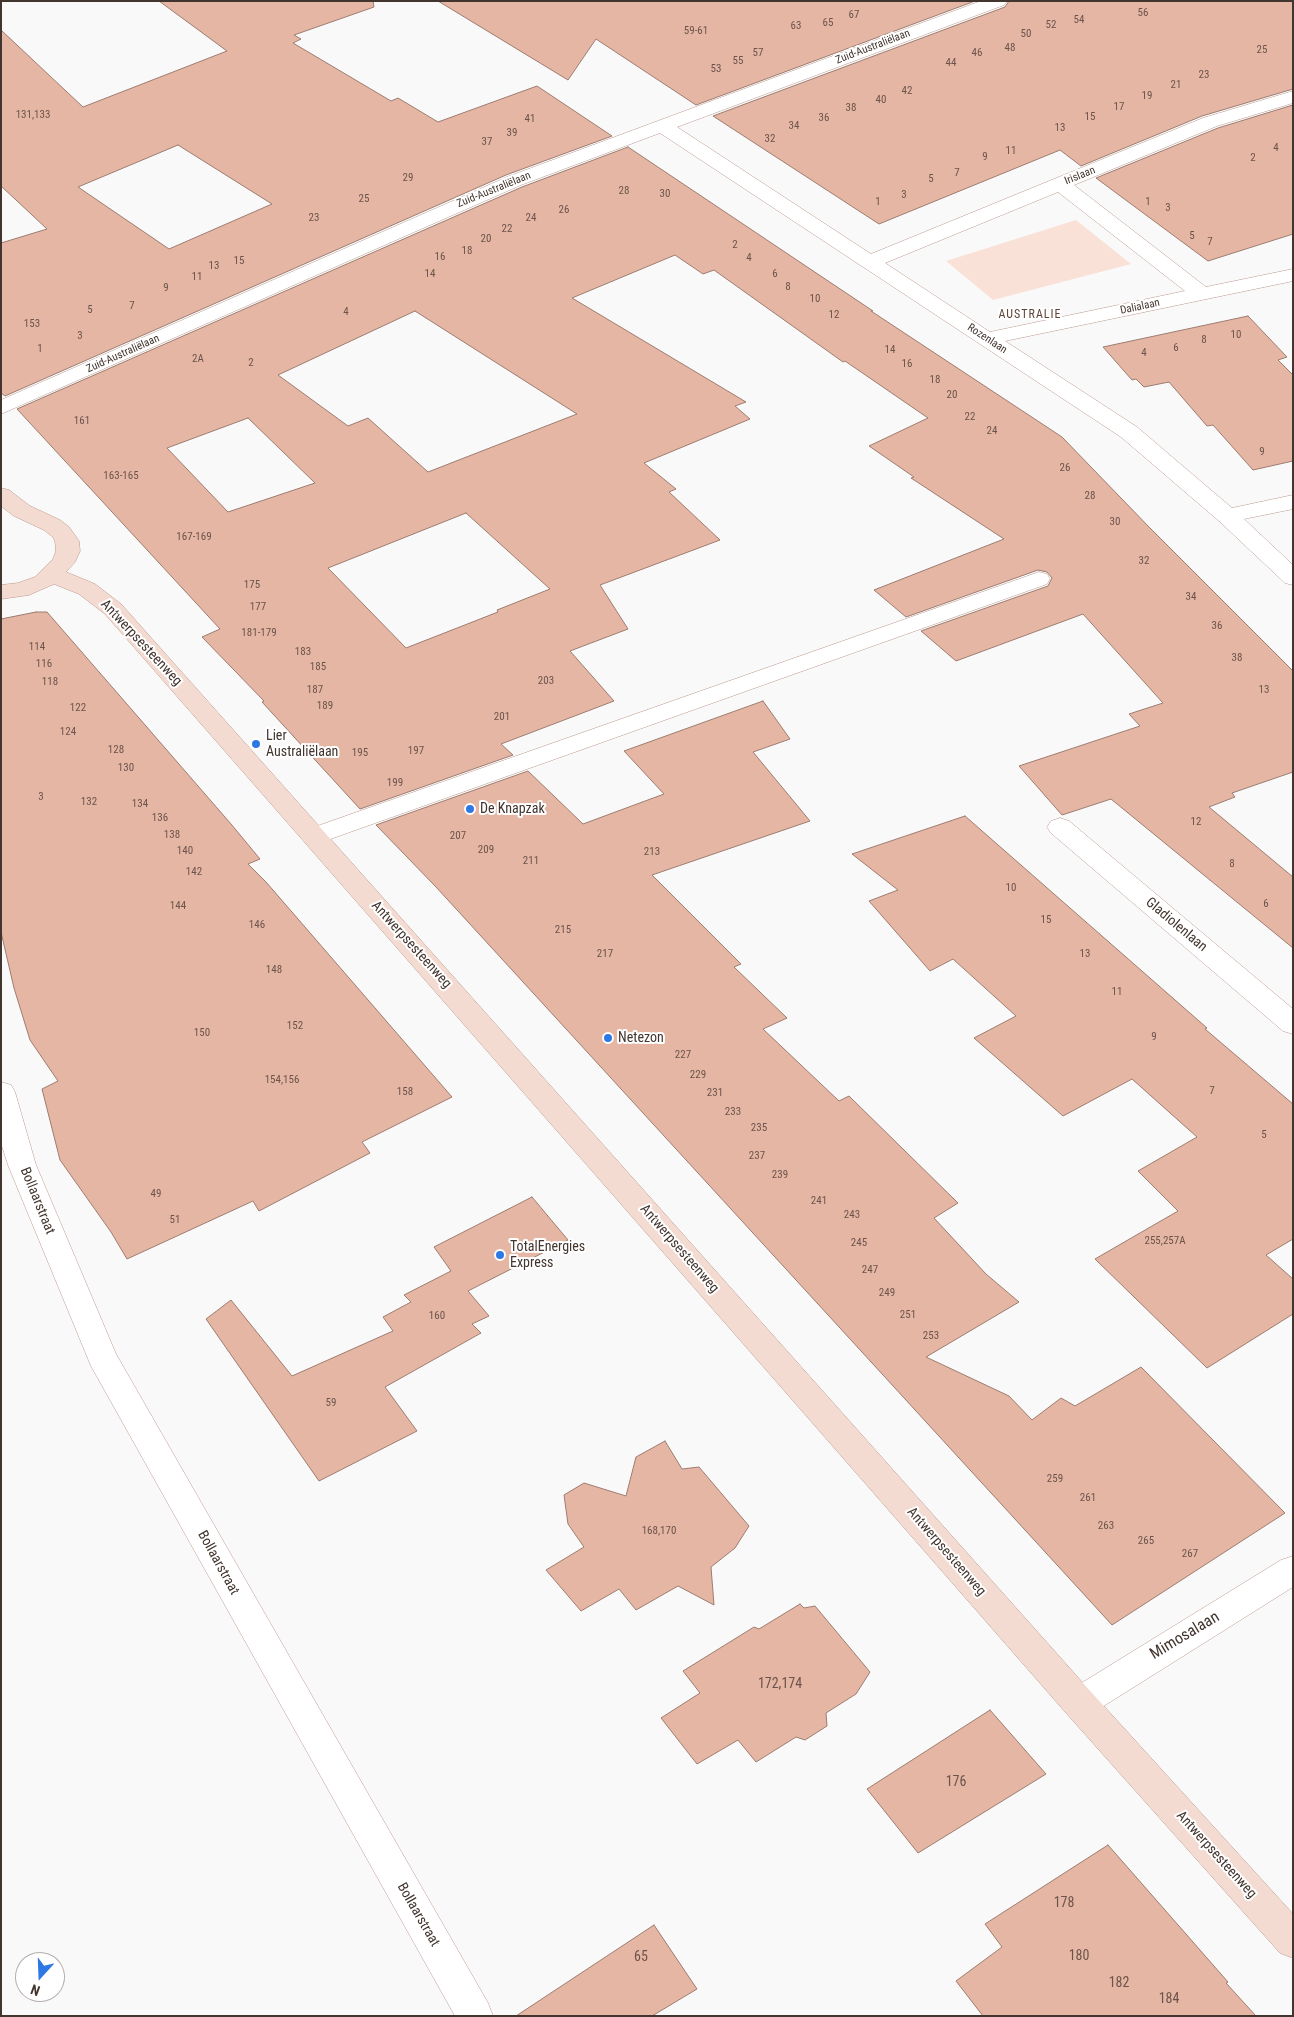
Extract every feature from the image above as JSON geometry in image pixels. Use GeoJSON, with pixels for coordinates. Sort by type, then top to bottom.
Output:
{"type":"FeatureCollection","features":[{"type":"Feature","properties":{"kind":"street","name":"Zuid-Australiëlaan"},"geometry":{"type":"LineString","coordinates":[[1,408],[514,181],[998,1]]}},
{"type":"Feature","properties":{"kind":"street","name":"Irislaan"},"geometry":{"type":"LineString","coordinates":[[870,262],[1210,122],[1293,98]]}},
{"type":"Feature","properties":{"kind":"street","name":"Rozenlaan"},"geometry":{"type":"LineString","coordinates":[[662,126],[1129,432],[1228,516],[1293,578]]}},
{"type":"Feature","properties":{"kind":"street"},"geometry":{"type":"LineString","coordinates":[[1060,184],[1202,294]]}},
{"type":"Feature","properties":{"kind":"street","name":"Dalialaan"},"geometry":{"type":"LineString","coordinates":[[986,339],[1293,275]]}},
{"type":"Feature","properties":{"kind":"street"},"geometry":{"type":"LineString","coordinates":[[1,495],[22,511],[52,525],[61,532],[67,541],[68,551],[63,562],[43,582],[33,587],[1,592]]}},
{"type":"Feature","properties":{"kind":"street"},"geometry":{"type":"LineString","coordinates":[[1228,516],[1293,502]]}},
{"type":"Feature","properties":{"kind":"street","name":"Antwerpsesteenweg"},"geometry":{"type":"LineString","coordinates":[[51,575],[87,589],[113,609],[1079,1703],[1293,1941]]}},
{"type":"Feature","properties":{"kind":"street","name":"Gladiolenlaan"},"geometry":{"type":"LineString","coordinates":[[1060,827],[1293,1024]]}},
{"type":"Feature","properties":{"kind":"street","name":"Bollaarstraat"},"geometry":{"type":"LineString","coordinates":[[1,1092],[22,1165],[102,1357],[475,2016]]}},
{"type":"Feature","properties":{"kind":"street","name":"Mimosalaan"},"geometry":{"type":"LineString","coordinates":[[1079,1703],[1293,1570]]}},
{"type":"Feature","properties":{"kind":"lane"},"geometry":{"type":"LineString","coordinates":[[314,836],[1039,579]]}},
{"type":"Feature","properties":{"kind":"shaded area"},"geometry":{"type":"Polygon","coordinates":[[[1076,220],[1131,264],[993,300],[946,261],[1076,220]]]}},
{"type":"Feature","properties":{"kind":"building"},"geometry":{"type":"Polygon","coordinates":[[[159,1],[373,1],[374,7],[294,35],[301,39],[293,43],[391,101],[398,98],[438,122],[537,86],[612,136],[506,175],[5,396],[1,393],[1,243],[47,229],[1,186],[1,30],[83,107],[227,51],[159,1]],[[178,145],[78,187],[169,249],[272,204],[178,145]]]}},
{"type":"Feature","properties":{"kind":"building"},"geometry":{"type":"Polygon","coordinates":[[[438,1],[975,1],[696,105],[596,39],[568,80],[438,1]]]}},
{"type":"Feature","properties":{"kind":"building"},"geometry":{"type":"Polygon","coordinates":[[[1009,1],[1293,1],[1293,89],[1202,116],[1081,166],[1060,150],[879,224],[713,116],[1005,7],[1009,1]]]}},
{"type":"Feature","properties":{"kind":"building"},"geometry":{"type":"Polygon","coordinates":[[[1293,105],[1293,234],[1208,261],[1096,178],[1218,128],[1293,105]]]}},
{"type":"Feature","properties":{"kind":"building"},"geometry":{"type":"Polygon","coordinates":[[[628,147],[1062,437],[1293,671],[1293,772],[1232,793],[1235,797],[1209,807],[1293,877],[1293,948],[1111,799],[1062,815],[1019,766],[1140,726],[1129,714],[1163,703],[1083,614],[956,661],[921,631],[1048,586],[1052,578],[1047,572],[1038,570],[906,617],[874,590],[1004,539],[911,478],[914,477],[869,446],[928,418],[845,361],[843,362],[714,270],[703,274],[675,255],[572,298],[746,402],[735,406],[750,419],[644,463],[676,489],[669,492],[720,540],[600,585],[628,629],[570,651],[614,701],[501,744],[513,755],[360,809],[262,702],[264,701],[202,637],[220,629],[17,409],[522,187],[628,147]],[[415,311],[278,375],[348,426],[368,418],[428,472],[577,414],[415,311]],[[248,418],[167,448],[228,512],[315,483],[248,418]],[[466,513],[328,568],[406,648],[498,612],[497,610],[550,589],[466,513]]]}},
{"type":"Feature","properties":{"kind":"building"},"geometry":{"type":"Polygon","coordinates":[[[1248,316],[1287,357],[1278,360],[1293,375],[1293,461],[1253,470],[1213,425],[1207,426],[1169,382],[1144,387],[1136,379],[1132,380],[1103,347],[1248,316]]]}},
{"type":"Feature","properties":{"kind":"building"},"geometry":{"type":"Polygon","coordinates":[[[36,612],[47,612],[231,824],[260,859],[248,864],[266,882],[452,1097],[362,1142],[370,1153],[259,1211],[253,1201],[127,1259],[111,1232],[60,1160],[42,1089],[58,1081],[30,1040],[14,988],[1,932],[1,619],[36,612]]]}},
{"type":"Feature","properties":{"kind":"building"},"geometry":{"type":"Polygon","coordinates":[[[763,701],[790,739],[753,752],[810,821],[652,875],[741,964],[734,967],[787,1018],[763,1029],[839,1101],[849,1096],[958,1203],[934,1218],[986,1274],[1019,1302],[926,1357],[1009,1396],[1032,1420],[1061,1398],[1075,1406],[1141,1367],[1285,1513],[1112,1625],[436,887],[376,825],[528,771],[583,824],[664,794],[624,751],[763,701]]]}},
{"type":"Feature","properties":{"kind":"building"},"geometry":{"type":"Polygon","coordinates":[[[965,816],[1207,1028],[1205,1029],[1293,1104],[1293,1239],[1266,1255],[1293,1279],[1293,1314],[1207,1368],[1095,1259],[1178,1211],[1138,1171],[1197,1137],[1132,1079],[1063,1116],[974,1038],[1016,1016],[953,959],[930,971],[869,901],[898,890],[852,854],[965,816]]]}},
{"type":"Feature","properties":{"kind":"building"},"geometry":{"type":"Polygon","coordinates":[[[532,1197],[568,1240],[468,1291],[489,1316],[472,1324],[481,1333],[385,1387],[417,1431],[319,1481],[206,1319],[231,1300],[292,1376],[393,1331],[383,1317],[411,1302],[404,1295],[451,1271],[434,1247],[532,1197]]]}},
{"type":"Feature","properties":{"kind":"building"},"geometry":{"type":"Polygon","coordinates":[[[665,1441],[682,1469],[699,1467],[749,1526],[735,1548],[711,1567],[714,1605],[678,1586],[636,1610],[619,1589],[581,1611],[546,1570],[584,1547],[568,1524],[564,1495],[584,1483],[626,1496],[636,1457],[665,1441]]]}},
{"type":"Feature","properties":{"kind":"building"},"geometry":{"type":"Polygon","coordinates":[[[800,1604],[804,1608],[815,1606],[870,1672],[856,1694],[826,1713],[827,1726],[805,1740],[796,1737],[756,1762],[738,1740],[697,1764],[661,1718],[700,1693],[683,1671],[754,1627],[759,1629],[800,1604]]]}},
{"type":"Feature","properties":{"kind":"building"},"geometry":{"type":"Polygon","coordinates":[[[990,1710],[1046,1774],[918,1853],[867,1789],[990,1710]]]}},
{"type":"Feature","properties":{"kind":"building"},"geometry":{"type":"Polygon","coordinates":[[[1108,1845],[1256,2016],[983,2016],[956,1981],[1002,1947],[985,1924],[1108,1845]]]}},
{"type":"Feature","properties":{"kind":"building"},"geometry":{"type":"Polygon","coordinates":[[[654,1925],[697,1989],[652,2016],[516,2016],[654,1925]]]}},
{"type":"Feature","properties":{"kind":"place","name":"Lier Australiëlaan"},"geometry":{"type":"Point","coordinates":[256,744]}},
{"type":"Feature","properties":{"kind":"place","name":"De Knapzak"},"geometry":{"type":"Point","coordinates":[470,809]}},
{"type":"Feature","properties":{"kind":"place","name":"Netezon"},"geometry":{"type":"Point","coordinates":[608,1038]}},
{"type":"Feature","properties":{"kind":"place","name":"TotalEnergies Express"},"geometry":{"type":"Point","coordinates":[500,1255]}},
{"type":"Feature","properties":{"kind":"district","name":"AUSTRALIE"},"geometry":{"type":"Point","coordinates":[1030,315]}}]}
